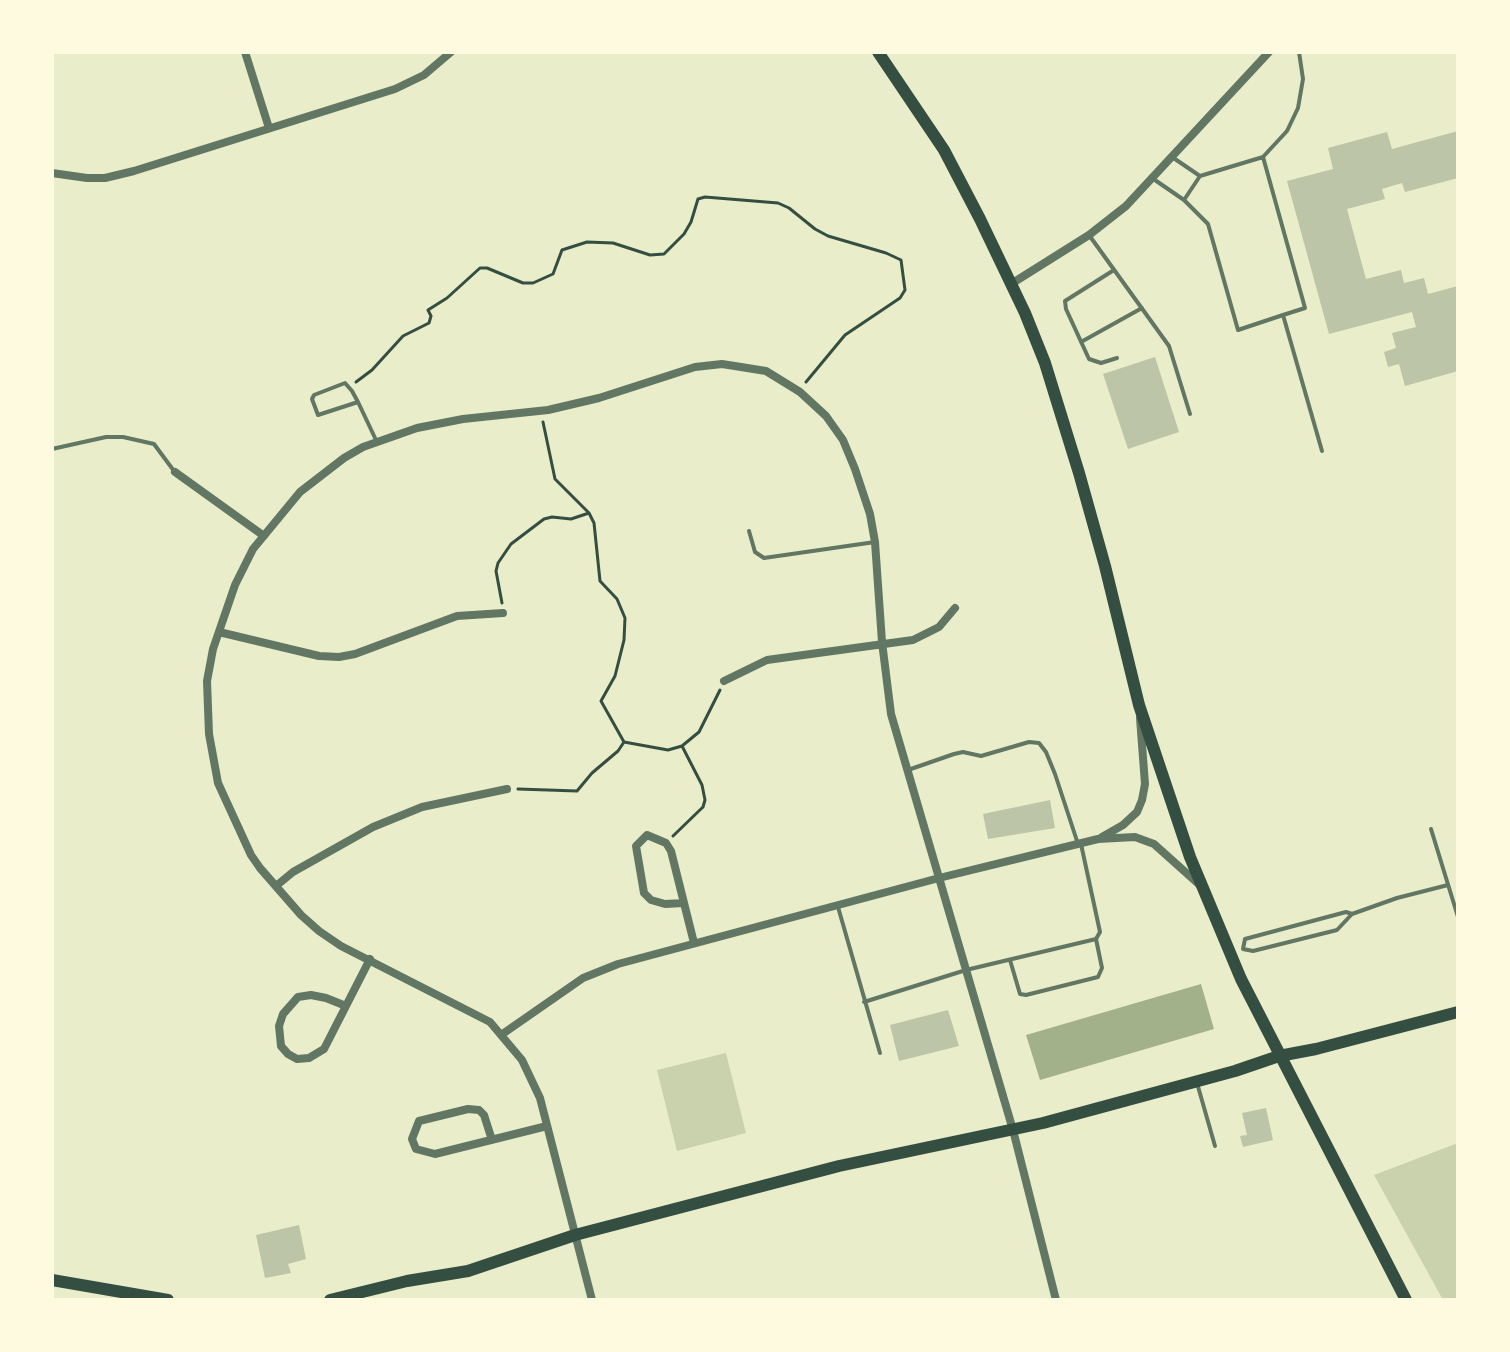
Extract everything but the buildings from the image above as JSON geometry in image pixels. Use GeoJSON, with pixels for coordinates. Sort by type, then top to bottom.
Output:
{"type":"FeatureCollection","features":[{"type":"Feature","properties":{"kind":"main road"},"geometry":{"type":"LineString","coordinates":[[878,52],[944,150],[1011,284],[1045,363],[1105,566],[1139,705],[1202,888],[1230,955],[1279,1056],[1406,1300]]}},
{"type":"Feature","properties":{"kind":"main road"},"geometry":{"type":"LineString","coordinates":[[330,1300],[407,1281],[468,1271],[575,1235],[839,1166],[1013,1130],[1279,1056],[1458,1012]]}},
{"type":"Feature","properties":{"kind":"main road"},"geometry":{"type":"LineString","coordinates":[[52,1280],[168,1300]]}},
{"type":"Feature","properties":{"kind":"street"},"geometry":{"type":"LineString","coordinates":[[245,52],[269,128]]}},
{"type":"Feature","properties":{"kind":"street"},"geometry":{"type":"LineString","coordinates":[[52,173],[105,178],[134,171],[395,89],[424,75],[451,52]]}},
{"type":"Feature","properties":{"kind":"street"},"geometry":{"type":"LineString","coordinates":[[1011,284],[1089,235],[1126,206],[1269,52]]}},
{"type":"Feature","properties":{"kind":"street"},"geometry":{"type":"LineString","coordinates":[[592,1300],[540,1098],[522,1060],[490,1022],[319,931],[276,886],[251,855],[218,783],[209,734],[207,681],[235,585],[253,549],[300,492],[344,458],[417,428],[463,419],[541,411],[599,398],[695,367],[722,364],[766,371],[800,392],[826,416],[843,440],[870,514],[891,714],[1013,1130],[1056,1300]]}},
{"type":"Feature","properties":{"kind":"street"},"geometry":{"type":"LineString","coordinates":[[175,472],[264,536]]}},
{"type":"Feature","properties":{"kind":"street"},"geometry":{"type":"LineString","coordinates":[[724,681],[767,660],[926,636],[939,627],[955,608]]}},
{"type":"Feature","properties":{"kind":"street"},"geometry":{"type":"LineString","coordinates":[[219,632],[319,656],[339,657],[355,654],[457,616],[503,613]]}},
{"type":"Feature","properties":{"kind":"street"},"geometry":{"type":"LineString","coordinates":[[1098,839],[1123,825],[1137,812],[1142,800],[1145,784],[1139,705]]}},
{"type":"Feature","properties":{"kind":"street"},"geometry":{"type":"LineString","coordinates":[[276,886],[293,872],[373,827],[422,807],[507,789]]}},
{"type":"Feature","properties":{"kind":"street"},"geometry":{"type":"LineString","coordinates":[[684,903],[665,904],[651,900],[644,893],[636,846],[647,835],[666,843],[684,903],[694,943]]}},
{"type":"Feature","properties":{"kind":"street"},"geometry":{"type":"LineString","coordinates":[[501,1035],[583,978],[618,964],[1098,839],[1135,837],[1154,844],[1202,888]]}},
{"type":"Feature","properties":{"kind":"street"},"geometry":{"type":"LineString","coordinates":[[346,1006],[311,995],[298,997],[283,1014],[279,1026],[281,1046],[297,1059],[309,1058],[324,1049],[346,1006],[370,959]]}},
{"type":"Feature","properties":{"kind":"street"},"geometry":{"type":"LineString","coordinates":[[492,1140],[484,1115],[479,1110],[468,1109],[419,1121],[412,1139],[416,1149],[435,1154],[492,1140],[547,1126]]}},
{"type":"Feature","properties":{"kind":"lane"},"geometry":{"type":"LineString","coordinates":[[1184,200],[1200,176],[1262,158],[1287,131],[1298,108],[1303,79],[1299,52]]}},
{"type":"Feature","properties":{"kind":"lane"},"geometry":{"type":"LineString","coordinates":[[1172,157],[1200,176]]}},
{"type":"Feature","properties":{"kind":"lane"},"geometry":{"type":"LineString","coordinates":[[1152,178],[1184,200],[1208,224],[1238,330],[1305,308],[1262,158]]}},
{"type":"Feature","properties":{"kind":"lane"},"geometry":{"type":"LineString","coordinates":[[1089,235],[1169,346],[1190,414]]}},
{"type":"Feature","properties":{"kind":"lane"},"geometry":{"type":"LineString","coordinates":[[1114,270],[1065,301],[1091,362],[1101,363],[1117,358]]}},
{"type":"Feature","properties":{"kind":"lane"},"geometry":{"type":"LineString","coordinates":[[1081,342],[1142,308]]}},
{"type":"Feature","properties":{"kind":"lane"},"geometry":{"type":"LineString","coordinates":[[1283,315],[1322,451]]}},
{"type":"Feature","properties":{"kind":"lane"},"geometry":{"type":"LineString","coordinates":[[358,402],[324,415],[318,415],[312,404],[314,395],[345,383],[350,386],[358,402],[377,442]]}},
{"type":"Feature","properties":{"kind":"lane"},"geometry":{"type":"LineString","coordinates":[[52,449],[106,437],[123,437],[154,444],[175,472]]}},
{"type":"Feature","properties":{"kind":"lane"},"geometry":{"type":"LineString","coordinates":[[749,531],[755,552],[764,558],[875,542]]}},
{"type":"Feature","properties":{"kind":"lane"},"geometry":{"type":"LineString","coordinates":[[908,770],[954,754],[963,752],[981,756],[1029,742],[1039,743],[1046,752],[1079,844],[1100,932],[1096,939],[1102,968],[1098,977],[1026,995],[1020,994],[1010,960]]}},
{"type":"Feature","properties":{"kind":"lane"},"geometry":{"type":"LineString","coordinates":[[1431,829],[1458,917]]}},
{"type":"Feature","properties":{"kind":"lane"},"geometry":{"type":"LineString","coordinates":[[1230,955],[1243,949],[1253,951],[1337,930],[1352,914],[1448,885]]}},
{"type":"Feature","properties":{"kind":"lane"},"geometry":{"type":"LineString","coordinates":[[838,905],[880,1053]]}},
{"type":"Feature","properties":{"kind":"lane"},"geometry":{"type":"LineString","coordinates":[[1243,949],[1245,939],[1346,912],[1352,914]]}},
{"type":"Feature","properties":{"kind":"lane"},"geometry":{"type":"LineString","coordinates":[[864,1002],[966,970],[1096,939]]}},
{"type":"Feature","properties":{"kind":"lane"},"geometry":{"type":"LineString","coordinates":[[1197,1081],[1215,1146]]}},
{"type":"Feature","properties":{"kind":"path"},"geometry":{"type":"LineString","coordinates":[[350,386],[372,370],[403,336],[429,323],[431,316],[428,310],[447,298],[480,268],[523,283],[533,283],[553,274],[562,250],[587,242],[613,243],[650,255],[664,254],[684,234],[698,199],[705,197],[778,203],[828,236],[901,260],[905,290],[900,298],[845,335],[809,375],[800,392]]}},
{"type":"Feature","properties":{"kind":"path"},"geometry":{"type":"LineString","coordinates":[[541,411],[555,479],[589,513],[594,523],[600,581],[617,599],[625,618],[624,640],[617,669],[601,701],[624,742]]}},
{"type":"Feature","properties":{"kind":"path"},"geometry":{"type":"LineString","coordinates":[[503,613],[496,571],[502,553],[544,519],[571,519],[589,513]]}},
{"type":"Feature","properties":{"kind":"path"},"geometry":{"type":"LineString","coordinates":[[624,742],[668,750],[682,746],[699,732],[724,681]]}},
{"type":"Feature","properties":{"kind":"path"},"geometry":{"type":"LineString","coordinates":[[507,789],[577,791],[624,742]]}},
{"type":"Feature","properties":{"kind":"path"},"geometry":{"type":"LineString","coordinates":[[666,843],[703,807],[705,800],[702,785],[682,746]]}},
{"type":"Feature","properties":{"kind":"shaded area"},"geometry":{"type":"Polygon","coordinates":[[[1201,984],[1214,1029],[1040,1080],[1026,1035],[1201,984]]]}},
{"type":"Feature","properties":{"kind":"shaded area"},"geometry":{"type":"Polygon","coordinates":[[[726,1053],[746,1133],[677,1151],[657,1070],[726,1053]]]}},
{"type":"Feature","properties":{"kind":"shaded area"},"geometry":{"type":"Polygon","coordinates":[[[1458,1143],[1458,1300],[1443,1300],[1374,1175],[1458,1143]]]}}]}
